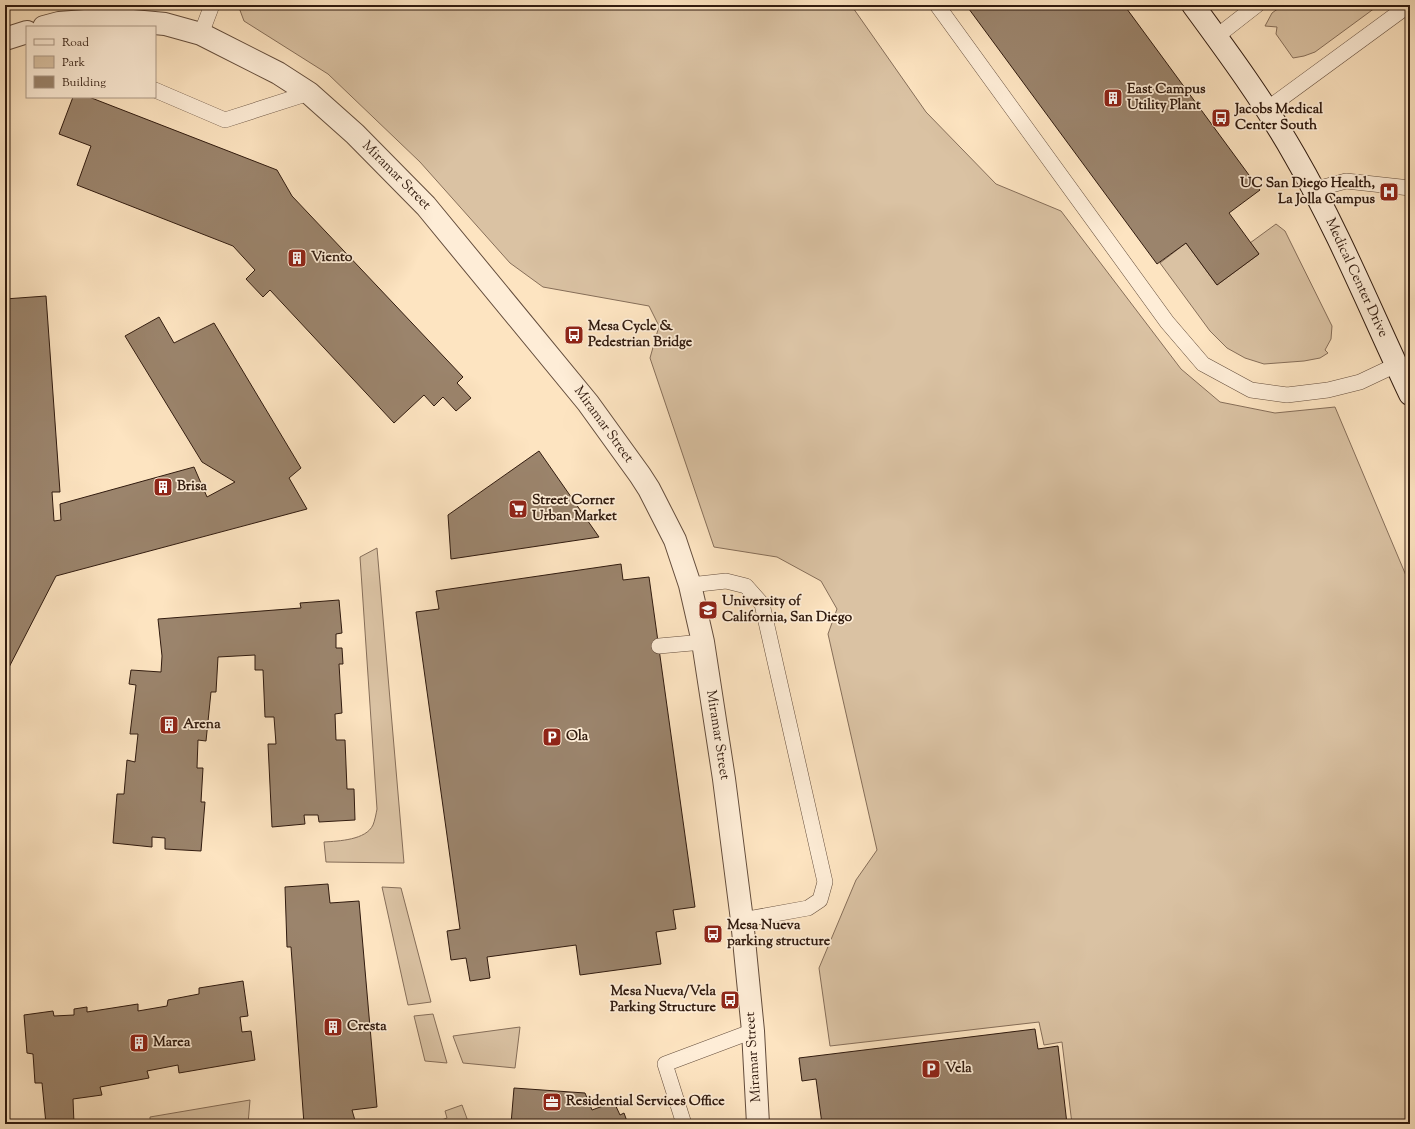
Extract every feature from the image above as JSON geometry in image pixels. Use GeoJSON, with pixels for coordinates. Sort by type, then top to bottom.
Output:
{"type":"FeatureCollection","features":[{"type":"Feature","properties":{"kind":"street","name":"Medical Center Drive"},"geometry":{"type":"LineString","coordinates":[[1193,5],[1267,109],[1295,156],[1345,253],[1410,394]]}},
{"type":"Feature","properties":{"kind":"street","name":"Miramar Street"},"geometry":{"type":"LineString","coordinates":[[48,26],[59,23],[165,24],[201,34],[278,72],[309,93],[355,134],[426,206],[588,403],[649,489],[675,540],[690,585],[702,642],[724,779],[742,920],[753,1032],[758,1124]]}},
{"type":"Feature","properties":{"kind":"street"},"geometry":{"type":"LineString","coordinates":[[5,39],[26,32]]}},
{"type":"Feature","properties":{"kind":"lane"},"geometry":{"type":"LineString","coordinates":[[201,34],[212,5]]}},
{"type":"Feature","properties":{"kind":"lane"},"geometry":{"type":"LineString","coordinates":[[937,5],[1167,322],[1203,364],[1251,390],[1287,395],[1328,390],[1360,382],[1396,364]]}},
{"type":"Feature","properties":{"kind":"lane"},"geometry":{"type":"LineString","coordinates":[[1216,37],[1257,5]]}},
{"type":"Feature","properties":{"kind":"lane"},"geometry":{"type":"LineString","coordinates":[[1267,109],[1409,5]]}},
{"type":"Feature","properties":{"kind":"lane"},"geometry":{"type":"LineString","coordinates":[[156,90],[225,120],[309,93]]}},
{"type":"Feature","properties":{"kind":"lane"},"geometry":{"type":"LineString","coordinates":[[1313,190],[1346,181],[1410,188]]}},
{"type":"Feature","properties":{"kind":"lane"},"geometry":{"type":"LineString","coordinates":[[690,585],[726,581],[746,586],[762,604],[826,882],[820,900],[808,908],[742,920]]}},
{"type":"Feature","properties":{"kind":"lane"},"geometry":{"type":"LineString","coordinates":[[659,646],[702,642]]}},
{"type":"Feature","properties":{"kind":"lane"},"geometry":{"type":"LineString","coordinates":[[684,1124],[665,1064],[753,1032]]}},
{"type":"Feature","properties":{"kind":"green space"},"geometry":{"type":"Polygon","coordinates":[[[238,5],[851,5],[926,112],[996,184],[1061,211],[1181,369],[1220,402],[1275,413],[1335,407],[1410,585],[1410,1124],[1072,1124],[1062,1042],[1044,1045],[1039,1022],[830,1046],[819,968],[856,880],[877,850],[828,634],[837,609],[821,581],[777,557],[714,547],[650,358],[659,326],[649,306],[543,287],[510,263],[420,162],[328,74],[244,21],[238,5]]]}},
{"type":"Feature","properties":{"kind":"green space"},"geometry":{"type":"Polygon","coordinates":[[[1283,5],[1379,5],[1315,52],[1293,58],[1276,34],[1277,27],[1265,26],[1272,13],[1283,5]]]}},
{"type":"Feature","properties":{"kind":"green space"},"geometry":{"type":"Polygon","coordinates":[[[1276,224],[1285,231],[1332,326],[1331,339],[1325,350],[1328,353],[1320,358],[1304,361],[1264,364],[1245,358],[1227,348],[1210,331],[1160,263],[1186,243],[1217,285],[1259,254],[1250,243],[1276,224]]]}},
{"type":"Feature","properties":{"kind":"green space"},"geometry":{"type":"Polygon","coordinates":[[[377,548],[404,863],[326,862],[324,842],[352,839],[364,834],[370,830],[373,825],[377,809],[360,557],[377,548]]]}},
{"type":"Feature","properties":{"kind":"green space"},"geometry":{"type":"Polygon","coordinates":[[[382,887],[401,888],[431,1002],[408,1005],[382,887]]]}},
{"type":"Feature","properties":{"kind":"green space"},"geometry":{"type":"Polygon","coordinates":[[[433,1014],[447,1063],[425,1061],[414,1016],[433,1014]]]}},
{"type":"Feature","properties":{"kind":"green space"},"geometry":{"type":"Polygon","coordinates":[[[520,1027],[515,1068],[463,1063],[453,1036],[520,1027]]]}},
{"type":"Feature","properties":{"kind":"green space"},"geometry":{"type":"Polygon","coordinates":[[[250,1100],[248,1124],[150,1124],[150,1117],[250,1100]]]}},
{"type":"Feature","properties":{"kind":"green space"},"geometry":{"type":"Polygon","coordinates":[[[462,1105],[469,1124],[431,1124],[447,1118],[445,1111],[462,1105]]]}},
{"type":"Feature","properties":{"kind":"building","name":"East Campus Utility Plant"},"geometry":{"type":"Polygon","coordinates":[[[966,5],[1124,5],[1260,190],[1229,213],[1259,254],[1217,285],[1186,243],[1157,264],[966,5]]]}},
{"type":"Feature","properties":{"kind":"building","name":"Viento"},"geometry":{"type":"Polygon","coordinates":[[[73,98],[92,98],[277,170],[292,196],[463,377],[457,383],[471,398],[456,411],[443,397],[434,406],[424,395],[394,423],[270,290],[263,297],[246,279],[255,270],[233,246],[77,185],[91,146],[59,134],[73,98]]]}},
{"type":"Feature","properties":{"kind":"building","name":"Brisa"},"geometry":{"type":"Polygon","coordinates":[[[46,296],[60,492],[52,492],[54,521],[61,520],[60,504],[194,467],[207,497],[235,482],[202,462],[125,336],[159,317],[174,343],[214,323],[301,468],[289,478],[307,509],[56,576],[5,675],[5,556],[9,547],[8,528],[5,528],[5,299],[46,296]]]}},
{"type":"Feature","properties":{"kind":"building","name":"Street Corner Urban Market"},"geometry":{"type":"Polygon","coordinates":[[[539,451],[599,537],[451,559],[448,515],[539,451]]]}},
{"type":"Feature","properties":{"kind":"building","name":"Ola"},"geometry":{"type":"Polygon","coordinates":[[[621,564],[623,580],[649,577],[695,907],[673,910],[676,929],[656,932],[661,964],[580,975],[576,945],[487,957],[490,978],[470,981],[466,958],[451,960],[447,931],[460,929],[416,612],[439,609],[436,591],[621,564]]]}},
{"type":"Feature","properties":{"kind":"building","name":"Arena"},"geometry":{"type":"Polygon","coordinates":[[[339,600],[342,633],[336,634],[336,648],[342,648],[343,664],[339,664],[342,713],[335,714],[336,740],[345,740],[347,789],[354,789],[355,820],[319,822],[318,815],[304,815],[305,824],[272,827],[268,744],[276,744],[274,717],[265,717],[263,670],[255,670],[255,655],[218,657],[216,692],[211,692],[206,741],[198,740],[197,768],[203,768],[201,802],[205,802],[201,851],[165,849],[165,838],[152,837],[152,847],[113,843],[117,794],[124,794],[127,760],[135,762],[138,734],[130,734],[136,685],[129,684],[131,670],[161,672],[162,656],[158,619],[301,608],[300,603],[339,600]]]}},
{"type":"Feature","properties":{"kind":"building","name":"Cresta"},"geometry":{"type":"Polygon","coordinates":[[[328,884],[330,903],[359,901],[377,1107],[352,1110],[356,1124],[304,1124],[291,947],[287,947],[285,887],[328,884]]]}},
{"type":"Feature","properties":{"kind":"building","name":"Marea"},"geometry":{"type":"Polygon","coordinates":[[[243,981],[248,1016],[240,1017],[242,1032],[251,1031],[255,1060],[179,1073],[178,1065],[147,1071],[149,1078],[100,1087],[102,1095],[73,1099],[74,1124],[46,1124],[42,1083],[35,1083],[33,1054],[27,1053],[24,1015],[53,1011],[54,1016],[74,1015],[74,1009],[87,1007],[87,1012],[138,1004],[138,1011],[167,1006],[168,1000],[199,994],[199,988],[243,981]]]}},
{"type":"Feature","properties":{"kind":"building","name":"Vela"},"geometry":{"type":"Polygon","coordinates":[[[1035,1029],[1038,1049],[1058,1046],[1067,1124],[822,1124],[816,1079],[802,1081],[799,1058],[1035,1029]]]}},
{"type":"Feature","properties":{"kind":"building"},"geometry":{"type":"Polygon","coordinates":[[[514,1088],[585,1093],[592,1110],[614,1102],[620,1115],[624,1113],[628,1124],[511,1124],[514,1088]]]}},
{"type":"Feature","properties":{"kind":"place","name":"East Campus Utility Plant"},"geometry":{"type":"Point","coordinates":[1113,98]}},
{"type":"Feature","properties":{"kind":"place","name":"Jacobs Medical Center South"},"geometry":{"type":"Point","coordinates":[1221,118]}},
{"type":"Feature","properties":{"kind":"place","name":"UC San Diego Health, La Jolla Campus"},"geometry":{"type":"Point","coordinates":[1389,192]}},
{"type":"Feature","properties":{"kind":"place","name":"Viento"},"geometry":{"type":"Point","coordinates":[297,258]}},
{"type":"Feature","properties":{"kind":"place","name":"Mesa Cycle & Pedestrian Bridge"},"geometry":{"type":"Point","coordinates":[574,335]}},
{"type":"Feature","properties":{"kind":"place","name":"Brisa"},"geometry":{"type":"Point","coordinates":[163,487]}},
{"type":"Feature","properties":{"kind":"place","name":"Street Corner Urban Market"},"geometry":{"type":"Point","coordinates":[518,509]}},
{"type":"Feature","properties":{"kind":"place","name":"University of California, San Diego"},"geometry":{"type":"Point","coordinates":[708,610]}},
{"type":"Feature","properties":{"kind":"place","name":"Arena"},"geometry":{"type":"Point","coordinates":[169,725]}},
{"type":"Feature","properties":{"kind":"place","name":"Ola"},"geometry":{"type":"Point","coordinates":[552,737]}},
{"type":"Feature","properties":{"kind":"place","name":"Mesa Nueva parking structure"},"geometry":{"type":"Point","coordinates":[713,934]}},
{"type":"Feature","properties":{"kind":"place","name":"Mesa Nueva/Vela Parking Structure"},"geometry":{"type":"Point","coordinates":[730,1000]}},
{"type":"Feature","properties":{"kind":"place","name":"Cresta"},"geometry":{"type":"Point","coordinates":[333,1027]}},
{"type":"Feature","properties":{"kind":"place","name":"Marea"},"geometry":{"type":"Point","coordinates":[139,1043]}},
{"type":"Feature","properties":{"kind":"place","name":"Vela"},"geometry":{"type":"Point","coordinates":[931,1069]}},
{"type":"Feature","properties":{"kind":"place","name":"Residential Services Office"},"geometry":{"type":"Point","coordinates":[552,1102]}}]}
